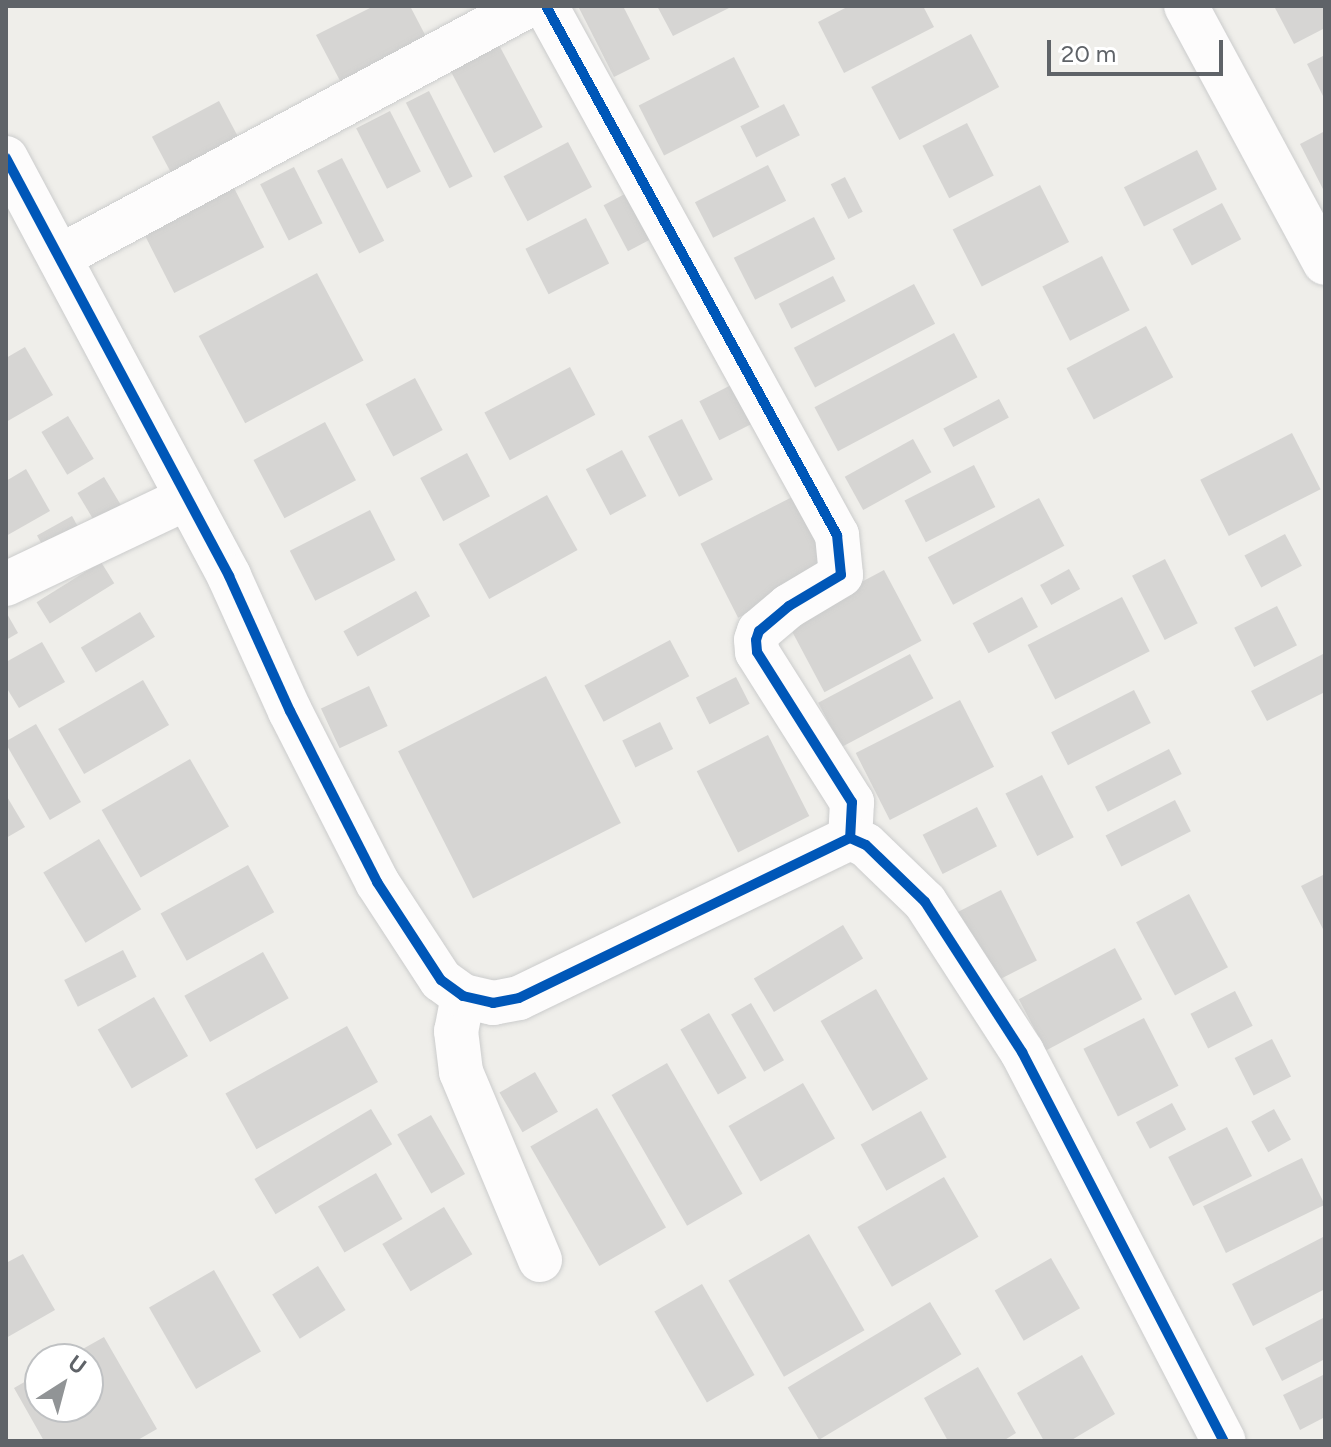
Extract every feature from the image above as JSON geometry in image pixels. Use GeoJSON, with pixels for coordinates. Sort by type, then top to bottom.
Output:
{"type":"FeatureCollection","features":[{"type":"Feature","properties":{"kind":"street"},"geometry":{"type":"LineString","coordinates":[[61,256],[527,6]]}},
{"type":"Feature","properties":{"kind":"street"},"geometry":{"type":"LineString","coordinates":[[546,6],[837,535],[841,575],[789,606],[759,631],[756,640],[757,652],[852,802],[850,838]]}},
{"type":"Feature","properties":{"kind":"street"},"geometry":{"type":"LineString","coordinates":[[1186,6],[1325,263]]}},
{"type":"Feature","properties":{"kind":"street"},"geometry":{"type":"LineString","coordinates":[[6,158],[61,256],[187,498],[377,882],[427,963],[463,996],[493,1003],[519,998],[850,838]]}},
{"type":"Feature","properties":{"kind":"street"},"geometry":{"type":"LineString","coordinates":[[6,584],[187,498]]}},
{"type":"Feature","properties":{"kind":"street"},"geometry":{"type":"LineString","coordinates":[[850,838],[886,860],[925,902],[1022,1052],[1224,1441]]}},
{"type":"Feature","properties":{"kind":"street"},"geometry":{"type":"LineString","coordinates":[[463,996],[456,1031],[461,1072],[540,1260]]}},
{"type":"Feature","properties":{"kind":"building"},"geometry":{"type":"Polygon","coordinates":[[[374,6],[410,6],[433,50],[347,94],[316,35],[374,6]]]}},
{"type":"Feature","properties":{"kind":"building"},"geometry":{"type":"Polygon","coordinates":[[[578,6],[623,6],[650,59],[614,77],[578,6]]]}},
{"type":"Feature","properties":{"kind":"building"},"geometry":{"type":"Polygon","coordinates":[[[657,6],[733,6],[673,36],[657,6]]]}},
{"type":"Feature","properties":{"kind":"building"},"geometry":{"type":"Polygon","coordinates":[[[849,6],[923,6],[934,27],[844,73],[818,22],[849,6]]]}},
{"type":"Feature","properties":{"kind":"building"},"geometry":{"type":"Polygon","coordinates":[[[1274,6],[1325,6],[1325,28],[1294,44],[1274,6]]]}},
{"type":"Feature","properties":{"kind":"building"},"geometry":{"type":"Polygon","coordinates":[[[971,34],[999,87],[899,140],[871,87],[971,34]]]}},
{"type":"Feature","properties":{"kind":"building"},"geometry":{"type":"Polygon","coordinates":[[[499,45],[543,127],[494,153],[450,71],[499,45]]]}},
{"type":"Feature","properties":{"kind":"building"},"geometry":{"type":"Polygon","coordinates":[[[1325,55],[1325,100],[1307,64],[1325,55]]]}},
{"type":"Feature","properties":{"kind":"building"},"geometry":{"type":"Polygon","coordinates":[[[734,57],[759,107],[664,155],[639,106],[734,57]]]}},
{"type":"Feature","properties":{"kind":"building"},"geometry":{"type":"Polygon","coordinates":[[[429,91],[473,177],[449,188],[406,103],[429,91]]]}},
{"type":"Feature","properties":{"kind":"building"},"geometry":{"type":"Polygon","coordinates":[[[219,101],[243,146],[176,182],[152,137],[219,101]]]}},
{"type":"Feature","properties":{"kind":"building"},"geometry":{"type":"Polygon","coordinates":[[[784,104],[800,135],[756,157],[740,126],[784,104]]]}},
{"type":"Feature","properties":{"kind":"building"},"geometry":{"type":"Polygon","coordinates":[[[390,111],[421,172],[387,189],[356,128],[390,111]]]}},
{"type":"Feature","properties":{"kind":"building"},"geometry":{"type":"Polygon","coordinates":[[[967,123],[994,176],[949,198],[922,146],[967,123]]]}},
{"type":"Feature","properties":{"kind":"building"},"geometry":{"type":"Polygon","coordinates":[[[1325,131],[1325,193],[1300,144],[1325,131]]]}},
{"type":"Feature","properties":{"kind":"building"},"geometry":{"type":"Polygon","coordinates":[[[568,142],[592,187],[527,221],[504,176],[568,142]]]}},
{"type":"Feature","properties":{"kind":"building"},"geometry":{"type":"Polygon","coordinates":[[[1197,150],[1217,189],[1144,226],[1124,187],[1197,150]]]}},
{"type":"Feature","properties":{"kind":"building"},"geometry":{"type":"Polygon","coordinates":[[[342,158],[384,241],[359,254],[317,171],[342,158]]]}},
{"type":"Feature","properties":{"kind":"building"},"geometry":{"type":"Polygon","coordinates":[[[768,165],[786,201],[713,238],[695,202],[768,165]]]}},
{"type":"Feature","properties":{"kind":"building"},"geometry":{"type":"Polygon","coordinates":[[[294,167],[323,223],[289,240],[260,184],[294,167]]]}},
{"type":"Feature","properties":{"kind":"building"},"geometry":{"type":"Polygon","coordinates":[[[845,177],[863,212],[848,219],[831,184],[845,177]]]}},
{"type":"Feature","properties":{"kind":"building"},"geometry":{"type":"Polygon","coordinates":[[[232,184],[264,247],[174,293],[142,230],[232,184]]]}},
{"type":"Feature","properties":{"kind":"building"},"geometry":{"type":"Polygon","coordinates":[[[1040,185],[1069,242],[982,287],[953,229],[1040,185]]]}},
{"type":"Feature","properties":{"kind":"building"},"geometry":{"type":"Polygon","coordinates":[[[638,187],[662,233],[628,251],[604,205],[638,187]]]}},
{"type":"Feature","properties":{"kind":"building"},"geometry":{"type":"Polygon","coordinates":[[[1222,203],[1241,239],[1192,265],[1173,229],[1222,203]]]}},
{"type":"Feature","properties":{"kind":"building"},"geometry":{"type":"Polygon","coordinates":[[[814,217],[835,259],[755,300],[734,258],[814,217]]]}},
{"type":"Feature","properties":{"kind":"building"},"geometry":{"type":"Polygon","coordinates":[[[586,218],[609,263],[549,294],[525,249],[586,218]]]}},
{"type":"Feature","properties":{"kind":"building"},"geometry":{"type":"Polygon","coordinates":[[[1102,256],[1130,310],[1070,341],[1042,286],[1102,256]]]}},
{"type":"Feature","properties":{"kind":"building"},"geometry":{"type":"Polygon","coordinates":[[[317,273],[363,360],[245,423],[199,336],[317,273]]]}},
{"type":"Feature","properties":{"kind":"building"},"geometry":{"type":"Polygon","coordinates":[[[833,276],[846,301],[791,329],[779,304],[833,276]]]}},
{"type":"Feature","properties":{"kind":"building"},"geometry":{"type":"Polygon","coordinates":[[[914,284],[935,324],[815,388],[794,348],[914,284]]]}},
{"type":"Feature","properties":{"kind":"building"},"geometry":{"type":"Polygon","coordinates":[[[1146,326],[1173,377],[1094,419],[1067,368],[1146,326]]]}},
{"type":"Feature","properties":{"kind":"building"},"geometry":{"type":"Polygon","coordinates":[[[954,333],[977,377],[838,451],[814,407],[954,333]]]}},
{"type":"Feature","properties":{"kind":"building"},"geometry":{"type":"Polygon","coordinates":[[[25,347],[53,395],[6,422],[6,358],[25,347]]]}},
{"type":"Feature","properties":{"kind":"building"},"geometry":{"type":"Polygon","coordinates":[[[570,367],[595,415],[510,460],[484,413],[570,367]]]}},
{"type":"Feature","properties":{"kind":"building"},"geometry":{"type":"Polygon","coordinates":[[[415,378],[443,430],[393,456],[366,404],[415,378]]]}},
{"type":"Feature","properties":{"kind":"building"},"geometry":{"type":"Polygon","coordinates":[[[735,383],[755,422],[719,440],[699,401],[735,383]]]}},
{"type":"Feature","properties":{"kind":"building"},"geometry":{"type":"Polygon","coordinates":[[[999,399],[1009,418],[953,447],[943,429],[999,399]]]}},
{"type":"Feature","properties":{"kind":"building"},"geometry":{"type":"Polygon","coordinates":[[[68,416],[94,459],[67,475],[41,432],[68,416]]]}},
{"type":"Feature","properties":{"kind":"building"},"geometry":{"type":"Polygon","coordinates":[[[682,419],[713,480],[679,497],[648,436],[682,419]]]}},
{"type":"Feature","properties":{"kind":"building"},"geometry":{"type":"Polygon","coordinates":[[[325,422],[356,480],[284,518],[253,460],[325,422]]]}},
{"type":"Feature","properties":{"kind":"building"},"geometry":{"type":"Polygon","coordinates":[[[1292,433],[1321,489],[1229,536],[1200,480],[1292,433]]]}},
{"type":"Feature","properties":{"kind":"building"},"geometry":{"type":"Polygon","coordinates":[[[913,439],[931,472],[863,510],[845,477],[913,439]]]}},
{"type":"Feature","properties":{"kind":"building"},"geometry":{"type":"Polygon","coordinates":[[[622,450],[646,496],[610,515],[586,469],[622,450]]]}},
{"type":"Feature","properties":{"kind":"building"},"geometry":{"type":"Polygon","coordinates":[[[467,453],[490,496],[443,521],[420,478],[467,453]]]}},
{"type":"Feature","properties":{"kind":"building"},"geometry":{"type":"Polygon","coordinates":[[[974,465],[995,507],[926,542],[905,500],[974,465]]]}},
{"type":"Feature","properties":{"kind":"building"},"geometry":{"type":"Polygon","coordinates":[[[26,469],[50,511],[6,536],[6,481],[26,469]]]}},
{"type":"Feature","properties":{"kind":"building"},"geometry":{"type":"Polygon","coordinates":[[[104,477],[121,505],[94,521],[77,493],[104,477]]]}},
{"type":"Feature","properties":{"kind":"building"},"geometry":{"type":"Polygon","coordinates":[[[802,492],[840,566],[738,618],[700,544],[802,492]]]}},
{"type":"Feature","properties":{"kind":"building"},"geometry":{"type":"Polygon","coordinates":[[[547,495],[578,550],[489,599],[459,544],[547,495]]]}},
{"type":"Feature","properties":{"kind":"building"},"geometry":{"type":"Polygon","coordinates":[[[1039,498],[1064,546],[953,605],[928,557],[1039,498]]]}},
{"type":"Feature","properties":{"kind":"building"},"geometry":{"type":"Polygon","coordinates":[[[370,510],[395,560],[315,601],[290,551],[370,510]]]}},
{"type":"Feature","properties":{"kind":"building"},"geometry":{"type":"Polygon","coordinates":[[[72,516],[86,541],[51,561],[37,535],[72,516]]]}},
{"type":"Feature","properties":{"kind":"building"},"geometry":{"type":"Polygon","coordinates":[[[1285,534],[1302,566],[1261,587],[1244,556],[1285,534]]]}},
{"type":"Feature","properties":{"kind":"building"},"geometry":{"type":"Polygon","coordinates":[[[1165,559],[1198,623],[1165,640],[1132,576],[1165,559]]]}},
{"type":"Feature","properties":{"kind":"building"},"geometry":{"type":"Polygon","coordinates":[[[101,562],[114,583],[50,623],[37,602],[101,562]]]}},
{"type":"Feature","properties":{"kind":"building"},"geometry":{"type":"Polygon","coordinates":[[[1069,569],[1080,589],[1051,605],[1040,585],[1069,569]]]}},
{"type":"Feature","properties":{"kind":"building"},"geometry":{"type":"Polygon","coordinates":[[[884,570],[922,641],[824,692],[787,622],[884,570]]]}},
{"type":"Feature","properties":{"kind":"building"},"geometry":{"type":"Polygon","coordinates":[[[416,591],[430,616],[357,657],[343,631],[416,591]]]}},
{"type":"Feature","properties":{"kind":"building"},"geometry":{"type":"Polygon","coordinates":[[[1022,597],[1038,627],[989,653],[973,623],[1022,597]]]}},
{"type":"Feature","properties":{"kind":"building"},"geometry":{"type":"Polygon","coordinates":[[[1122,597],[1150,651],[1055,699],[1028,645],[1122,597]]]}},
{"type":"Feature","properties":{"kind":"building"},"geometry":{"type":"Polygon","coordinates":[[[1277,606],[1297,645],[1254,667],[1234,628],[1277,606]]]}},
{"type":"Feature","properties":{"kind":"building"},"geometry":{"type":"Polygon","coordinates":[[[6,612],[18,633],[6,640],[6,612]]]}},
{"type":"Feature","properties":{"kind":"building"},"geometry":{"type":"Polygon","coordinates":[[[140,612],[155,637],[96,672],[81,648],[140,612]]]}},
{"type":"Feature","properties":{"kind":"building"},"geometry":{"type":"Polygon","coordinates":[[[670,640],[689,676],[604,722],[584,686],[670,640]]]}},
{"type":"Feature","properties":{"kind":"building"},"geometry":{"type":"Polygon","coordinates":[[[42,642],[65,682],[19,708],[6,687],[6,662],[42,642]]]}},
{"type":"Feature","properties":{"kind":"building"},"geometry":{"type":"Polygon","coordinates":[[[1325,653],[1325,692],[1267,721],[1251,691],[1325,653]]]}},
{"type":"Feature","properties":{"kind":"building"},"geometry":{"type":"Polygon","coordinates":[[[910,654],[933,698],[842,747],[818,703],[910,654]]]}},
{"type":"Feature","properties":{"kind":"building"},"geometry":{"type":"Polygon","coordinates":[[[546,676],[621,823],[473,898],[398,751],[546,676]]]}},
{"type":"Feature","properties":{"kind":"building"},"geometry":{"type":"Polygon","coordinates":[[[736,677],[750,704],[710,724],[696,697],[736,677]]]}},
{"type":"Feature","properties":{"kind":"building"},"geometry":{"type":"Polygon","coordinates":[[[143,680],[169,725],[84,774],[58,729],[143,680]]]}},
{"type":"Feature","properties":{"kind":"building"},"geometry":{"type":"Polygon","coordinates":[[[369,686],[388,726],[340,748],[321,708],[369,686]]]}},
{"type":"Feature","properties":{"kind":"building"},"geometry":{"type":"Polygon","coordinates":[[[1134,690],[1151,723],[1068,765],[1051,732],[1134,690]]]}},
{"type":"Feature","properties":{"kind":"building"},"geometry":{"type":"Polygon","coordinates":[[[960,700],[994,767],[890,820],[856,753],[960,700]]]}},
{"type":"Feature","properties":{"kind":"building"},"geometry":{"type":"Polygon","coordinates":[[[660,722],[673,749],[635,767],[622,740],[660,722]]]}},
{"type":"Feature","properties":{"kind":"building"},"geometry":{"type":"Polygon","coordinates":[[[36,724],[81,802],[50,820],[6,744],[36,724]]]}},
{"type":"Feature","properties":{"kind":"building"},"geometry":{"type":"Polygon","coordinates":[[[768,735],[809,816],[738,852],[697,771],[768,735]]]}},
{"type":"Feature","properties":{"kind":"building"},"geometry":{"type":"Polygon","coordinates":[[[1169,749],[1182,774],[1108,812],[1095,787],[1169,749]]]}},
{"type":"Feature","properties":{"kind":"building"},"geometry":{"type":"Polygon","coordinates":[[[190,759],[229,827],[141,878],[102,810],[190,759]]]}},
{"type":"Feature","properties":{"kind":"building"},"geometry":{"type":"Polygon","coordinates":[[[1042,775],[1074,837],[1037,856],[1005,794],[1042,775]]]}},
{"type":"Feature","properties":{"kind":"building"},"geometry":{"type":"Polygon","coordinates":[[[6,795],[25,827],[6,838],[6,795]]]}},
{"type":"Feature","properties":{"kind":"building"},"geometry":{"type":"Polygon","coordinates":[[[1175,800],[1191,831],[1121,867],[1106,835],[1175,800]]]}},
{"type":"Feature","properties":{"kind":"building"},"geometry":{"type":"Polygon","coordinates":[[[977,807],[997,846],[943,874],[923,835],[977,807]]]}},
{"type":"Feature","properties":{"kind":"building"},"geometry":{"type":"Polygon","coordinates":[[[99,839],[141,909],[86,943],[43,872],[99,839]]]}},
{"type":"Feature","properties":{"kind":"building"},"geometry":{"type":"Polygon","coordinates":[[[248,865],[274,912],[187,961],[161,913],[248,865]]]}},
{"type":"Feature","properties":{"kind":"building"},"geometry":{"type":"Polygon","coordinates":[[[1325,874],[1325,933],[1301,886],[1325,874]]]}},
{"type":"Feature","properties":{"kind":"building"},"geometry":{"type":"Polygon","coordinates":[[[1001,890],[1037,960],[984,987],[948,917],[1001,890]]]}},
{"type":"Feature","properties":{"kind":"building"},"geometry":{"type":"Polygon","coordinates":[[[1189,894],[1228,967],[1175,995],[1136,922],[1189,894]]]}},
{"type":"Feature","properties":{"kind":"building"},"geometry":{"type":"Polygon","coordinates":[[[843,925],[863,958],[774,1012],[754,979],[843,925]]]}},
{"type":"Feature","properties":{"kind":"building"},"geometry":{"type":"Polygon","coordinates":[[[1115,948],[1142,999],[1046,1050],[1019,999],[1115,948]]]}},
{"type":"Feature","properties":{"kind":"building"},"geometry":{"type":"Polygon","coordinates":[[[123,950],[137,977],[78,1007],[64,980],[123,950]]]}},
{"type":"Feature","properties":{"kind":"building"},"geometry":{"type":"Polygon","coordinates":[[[263,952],[289,998],[210,1042],[184,996],[263,952]]]}},
{"type":"Feature","properties":{"kind":"building"},"geometry":{"type":"Polygon","coordinates":[[[876,989],[928,1079],[873,1111],[821,1021],[876,989]]]}},
{"type":"Feature","properties":{"kind":"building"},"geometry":{"type":"Polygon","coordinates":[[[1235,991],[1253,1026],[1208,1048],[1190,1014],[1235,991]]]}},
{"type":"Feature","properties":{"kind":"building"},"geometry":{"type":"Polygon","coordinates":[[[154,997],[188,1056],[132,1088],[98,1030],[154,997]]]}},
{"type":"Feature","properties":{"kind":"building"},"geometry":{"type":"Polygon","coordinates":[[[751,1003],[784,1060],[764,1072],[731,1015],[751,1003]]]}},
{"type":"Feature","properties":{"kind":"building"},"geometry":{"type":"Polygon","coordinates":[[[709,1013],[746,1078],[718,1094],[680,1030],[709,1013]]]}},
{"type":"Feature","properties":{"kind":"building"},"geometry":{"type":"Polygon","coordinates":[[[1144,1018],[1179,1086],[1118,1117],[1083,1049],[1144,1018]]]}},
{"type":"Feature","properties":{"kind":"building"},"geometry":{"type":"Polygon","coordinates":[[[347,1026],[378,1082],[256,1149],[225,1093],[347,1026]]]}},
{"type":"Feature","properties":{"kind":"building"},"geometry":{"type":"Polygon","coordinates":[[[1272,1039],[1291,1076],[1254,1095],[1235,1058],[1272,1039]]]}},
{"type":"Feature","properties":{"kind":"building"},"geometry":{"type":"Polygon","coordinates":[[[667,1063],[742,1194],[687,1226],[612,1095],[667,1063]]]}},
{"type":"Feature","properties":{"kind":"building"},"geometry":{"type":"Polygon","coordinates":[[[535,1072],[558,1112],[522,1132],[499,1092],[535,1072]]]}},
{"type":"Feature","properties":{"kind":"building"},"geometry":{"type":"Polygon","coordinates":[[[803,1083],[835,1138],[761,1181],[729,1126],[803,1083]]]}},
{"type":"Feature","properties":{"kind":"building"},"geometry":{"type":"Polygon","coordinates":[[[1172,1103],[1186,1129],[1150,1149],[1136,1122],[1172,1103]]]}},
{"type":"Feature","properties":{"kind":"building"},"geometry":{"type":"Polygon","coordinates":[[[597,1108],[666,1228],[599,1266],[530,1146],[597,1108]]]}},
{"type":"Feature","properties":{"kind":"building"},"geometry":{"type":"Polygon","coordinates":[[[371,1109],[392,1144],[276,1214],[254,1179],[371,1109]]]}},
{"type":"Feature","properties":{"kind":"building"},"geometry":{"type":"Polygon","coordinates":[[[1274,1109],[1291,1140],[1268,1152],[1251,1122],[1274,1109]]]}},
{"type":"Feature","properties":{"kind":"building"},"geometry":{"type":"Polygon","coordinates":[[[921,1111],[947,1157],[886,1191],[861,1144],[921,1111]]]}},
{"type":"Feature","properties":{"kind":"building"},"geometry":{"type":"Polygon","coordinates":[[[431,1115],[465,1174],[431,1193],[397,1134],[431,1115]]]}},
{"type":"Feature","properties":{"kind":"building"},"geometry":{"type":"Polygon","coordinates":[[[1227,1127],[1252,1176],[1193,1206],[1168,1157],[1227,1127]]]}},
{"type":"Feature","properties":{"kind":"building"},"geometry":{"type":"Polygon","coordinates":[[[1302,1158],[1325,1205],[1226,1253],[1203,1206],[1302,1158]]]}},
{"type":"Feature","properties":{"kind":"building"},"geometry":{"type":"Polygon","coordinates":[[[376,1173],[402,1219],[344,1252],[318,1206],[376,1173]]]}},
{"type":"Feature","properties":{"kind":"building"},"geometry":{"type":"Polygon","coordinates":[[[944,1177],[978,1237],[892,1287],[857,1227],[944,1177]]]}},
{"type":"Feature","properties":{"kind":"building"},"geometry":{"type":"Polygon","coordinates":[[[444,1207],[472,1254],[411,1291],[382,1244],[444,1207]]]}},
{"type":"Feature","properties":{"kind":"building"},"geometry":{"type":"Polygon","coordinates":[[[809,1234],[864,1330],[784,1377],[728,1280],[809,1234]]]}},
{"type":"Feature","properties":{"kind":"building"},"geometry":{"type":"Polygon","coordinates":[[[1325,1236],[1325,1289],[1253,1326],[1232,1284],[1325,1236]]]}},
{"type":"Feature","properties":{"kind":"building"},"geometry":{"type":"Polygon","coordinates":[[[23,1254],[55,1310],[6,1338],[6,1263],[23,1254]]]}},
{"type":"Feature","properties":{"kind":"building"},"geometry":{"type":"Polygon","coordinates":[[[1051,1258],[1080,1308],[1024,1341],[995,1290],[1051,1258]]]}},
{"type":"Feature","properties":{"kind":"building"},"geometry":{"type":"Polygon","coordinates":[[[318,1266],[346,1310],[300,1339],[272,1295],[318,1266]]]}},
{"type":"Feature","properties":{"kind":"building"},"geometry":{"type":"Polygon","coordinates":[[[214,1270],[261,1351],[196,1389],[149,1308],[214,1270]]]}},
{"type":"Feature","properties":{"kind":"building"},"geometry":{"type":"Polygon","coordinates":[[[702,1284],[755,1375],[707,1402],[654,1312],[702,1284]]]}},
{"type":"Feature","properties":{"kind":"building"},"geometry":{"type":"Polygon","coordinates":[[[930,1302],[961,1354],[819,1440],[788,1387],[930,1302]]]}},
{"type":"Feature","properties":{"kind":"building"},"geometry":{"type":"Polygon","coordinates":[[[1325,1317],[1325,1359],[1282,1381],[1265,1348],[1325,1317]]]}},
{"type":"Feature","properties":{"kind":"building"},"geometry":{"type":"Polygon","coordinates":[[[104,1337],[157,1429],[136,1441],[44,1441],[34,1423],[104,1423],[104,1343],[93,1343],[104,1337]]]}},
{"type":"Feature","properties":{"kind":"building"},"geometry":{"type":"Polygon","coordinates":[[[1082,1355],[1115,1414],[1070,1441],[1044,1441],[1017,1393],[1082,1355]]]}},
{"type":"Feature","properties":{"kind":"building"},"geometry":{"type":"Polygon","coordinates":[[[978,1367],[1016,1433],[1003,1441],[948,1441],[924,1398],[978,1367]]]}},
{"type":"Feature","properties":{"kind":"building"},"geometry":{"type":"Polygon","coordinates":[[[1325,1374],[1325,1417],[1300,1430],[1283,1395],[1325,1374]]]}},
{"type":"Feature","properties":{"kind":"building"},"geometry":{"type":"Polygon","coordinates":[[[24,1382],[24,1406],[14,1388],[24,1382]]]}},
{"type":"Feature","properties":{"kind":"cycle path"},"geometry":{"type":"LineString","coordinates":[[546,6],[837,535],[841,575],[789,606],[759,631],[756,640],[757,652],[852,802],[850,838]]}},
{"type":"Feature","properties":{"kind":"cycle path"},"geometry":{"type":"LineString","coordinates":[[6,158],[229,576],[290,711],[377,882],[441,980],[463,996],[493,1003],[519,998],[850,838],[866,845],[925,902],[1022,1052],[1224,1441]]}}]}
